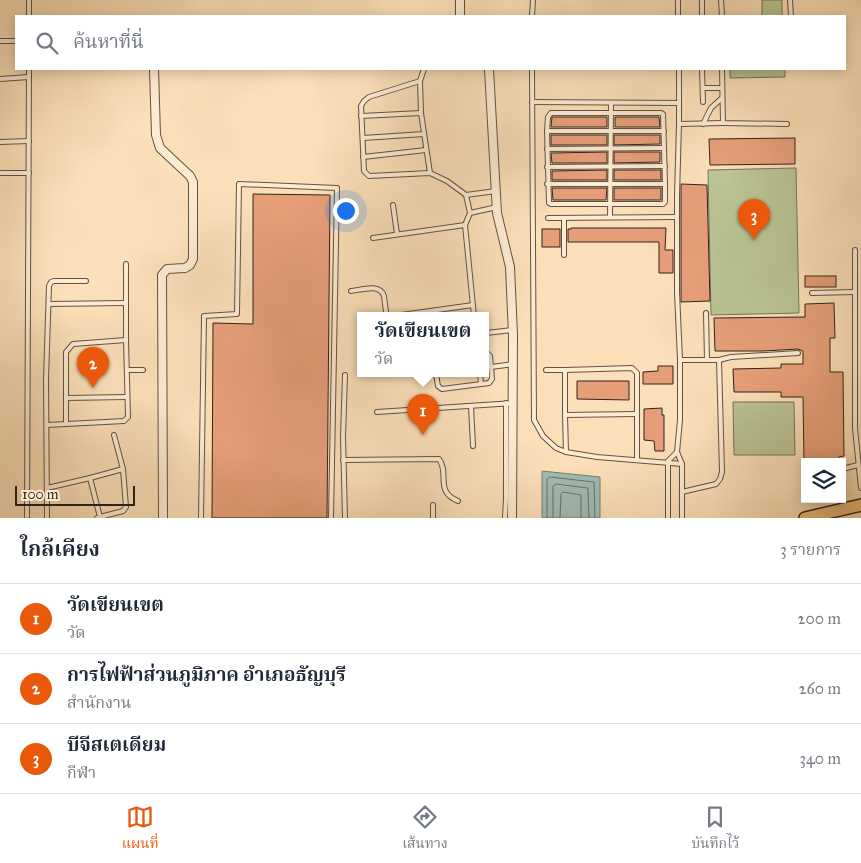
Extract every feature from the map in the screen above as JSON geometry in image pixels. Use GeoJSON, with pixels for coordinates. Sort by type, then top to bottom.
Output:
{"type":"FeatureCollection","features":[{"type":"Feature","properties":{"kind":"main road"},"geometry":{"type":"LineString","coordinates":[[805,518],[861,505]]}},
{"type":"Feature","properties":{"kind":"street"},"geometry":{"type":"LineString","coordinates":[[460,0],[460,15]]}},
{"type":"Feature","properties":{"kind":"street"},"geometry":{"type":"LineString","coordinates":[[154,70],[156,135],[158,143],[160,148],[190,176],[193,182],[193,259],[190,266],[167,269],[162,275],[163,518]]}},
{"type":"Feature","properties":{"kind":"street"},"geometry":{"type":"LineString","coordinates":[[489,70],[497,207],[510,268],[513,330],[510,403],[512,518]]}},
{"type":"Feature","properties":{"kind":"lane"},"geometry":{"type":"LineString","coordinates":[[29,0],[29,15]]}},
{"type":"Feature","properties":{"kind":"lane"},"geometry":{"type":"LineString","coordinates":[[532,0],[532,15]]}},
{"type":"Feature","properties":{"kind":"lane"},"geometry":{"type":"LineString","coordinates":[[678,0],[678,15]]}},
{"type":"Feature","properties":{"kind":"lane"},"geometry":{"type":"LineString","coordinates":[[702,0],[702,15]]}},
{"type":"Feature","properties":{"kind":"lane"},"geometry":{"type":"LineString","coordinates":[[721,0],[722,15]]}},
{"type":"Feature","properties":{"kind":"lane"},"geometry":{"type":"LineString","coordinates":[[790,0],[791,15]]}},
{"type":"Feature","properties":{"kind":"lane"},"geometry":{"type":"LineString","coordinates":[[0,41],[15,41]]}},
{"type":"Feature","properties":{"kind":"lane"},"geometry":{"type":"LineString","coordinates":[[27,518],[29,70]]}},
{"type":"Feature","properties":{"kind":"lane"},"geometry":{"type":"LineString","coordinates":[[424,70],[420,81],[421,114],[430,173]]}},
{"type":"Feature","properties":{"kind":"lane"},"geometry":{"type":"LineString","coordinates":[[532,70],[534,420],[543,436],[556,448],[566,452],[596,458],[637,459],[668,464],[682,464]]}},
{"type":"Feature","properties":{"kind":"lane"},"geometry":{"type":"LineString","coordinates":[[679,70],[677,217],[680,420],[677,452],[682,464],[682,518]]}},
{"type":"Feature","properties":{"kind":"lane"},"geometry":{"type":"LineString","coordinates":[[702,70],[703,102]]}},
{"type":"Feature","properties":{"kind":"lane"},"geometry":{"type":"LineString","coordinates":[[722,70],[722,123]]}},
{"type":"Feature","properties":{"kind":"lane"},"geometry":{"type":"LineString","coordinates":[[0,79],[29,77]]}},
{"type":"Feature","properties":{"kind":"lane"},"geometry":{"type":"LineString","coordinates":[[420,81],[369,97],[364,101],[361,106],[364,171],[369,176],[430,173],[447,181],[466,195],[470,213],[465,225],[474,312]]}},
{"type":"Feature","properties":{"kind":"lane"},"geometry":{"type":"LineString","coordinates":[[703,88],[722,88]]}},
{"type":"Feature","properties":{"kind":"lane"},"geometry":{"type":"LineString","coordinates":[[703,124],[711,108],[722,97]]}},
{"type":"Feature","properties":{"kind":"lane"},"geometry":{"type":"LineString","coordinates":[[532,102],[679,103]]}},
{"type":"Feature","properties":{"kind":"lane"},"geometry":{"type":"LineString","coordinates":[[566,102],[566,113]]}},
{"type":"Feature","properties":{"kind":"lane"},"geometry":{"type":"LineString","coordinates":[[610,217],[611,103]]}},
{"type":"Feature","properties":{"kind":"lane"},"geometry":{"type":"LineString","coordinates":[[654,103],[654,113]]}},
{"type":"Feature","properties":{"kind":"lane"},"geometry":{"type":"LineString","coordinates":[[611,113],[663,114],[666,200],[663,204],[551,204],[547,200],[548,115],[611,113]]}},
{"type":"Feature","properties":{"kind":"lane"},"geometry":{"type":"LineString","coordinates":[[361,116],[421,114]]}},
{"type":"Feature","properties":{"kind":"lane"},"geometry":{"type":"LineString","coordinates":[[679,124],[787,124]]}},
{"type":"Feature","properties":{"kind":"lane"},"geometry":{"type":"LineString","coordinates":[[547,131],[664,131]]}},
{"type":"Feature","properties":{"kind":"lane"},"geometry":{"type":"LineString","coordinates":[[362,138],[424,134]]}},
{"type":"Feature","properties":{"kind":"lane"},"geometry":{"type":"LineString","coordinates":[[0,142],[29,141]]}},
{"type":"Feature","properties":{"kind":"lane"},"geometry":{"type":"LineString","coordinates":[[547,149],[664,148]]}},
{"type":"Feature","properties":{"kind":"lane"},"geometry":{"type":"LineString","coordinates":[[363,157],[426,150]]}},
{"type":"Feature","properties":{"kind":"lane"},"geometry":{"type":"LineString","coordinates":[[547,167],[665,166]]}},
{"type":"Feature","properties":{"kind":"lane"},"geometry":{"type":"LineString","coordinates":[[0,173],[29,172]]}},
{"type":"Feature","properties":{"kind":"lane"},"geometry":{"type":"LineString","coordinates":[[201,518],[204,316],[237,314],[239,184],[337,188],[331,518]]}},
{"type":"Feature","properties":{"kind":"lane"},"geometry":{"type":"LineString","coordinates":[[547,184],[666,184]]}},
{"type":"Feature","properties":{"kind":"lane"},"geometry":{"type":"LineString","coordinates":[[466,195],[496,191]]}},
{"type":"Feature","properties":{"kind":"lane"},"geometry":{"type":"LineString","coordinates":[[393,205],[398,234]]}},
{"type":"Feature","properties":{"kind":"lane"},"geometry":{"type":"LineString","coordinates":[[470,213],[497,207]]}},
{"type":"Feature","properties":{"kind":"lane"},"geometry":{"type":"LineString","coordinates":[[548,218],[677,217]]}},
{"type":"Feature","properties":{"kind":"lane"},"geometry":{"type":"LineString","coordinates":[[564,218],[564,255]]}},
{"type":"Feature","properties":{"kind":"lane"},"geometry":{"type":"LineString","coordinates":[[373,238],[465,225]]}},
{"type":"Feature","properties":{"kind":"lane"},"geometry":{"type":"LineString","coordinates":[[855,250],[855,428],[861,488]]}},
{"type":"Feature","properties":{"kind":"lane"},"geometry":{"type":"LineString","coordinates":[[47,424],[124,421],[128,417],[126,264]]}},
{"type":"Feature","properties":{"kind":"lane"},"geometry":{"type":"LineString","coordinates":[[47,518],[49,286],[51,282],[86,281]]}},
{"type":"Feature","properties":{"kind":"lane"},"geometry":{"type":"LineString","coordinates":[[351,291],[375,288],[380,290],[383,294],[386,312]]}},
{"type":"Feature","properties":{"kind":"lane"},"geometry":{"type":"LineString","coordinates":[[812,293],[855,292]]}},
{"type":"Feature","properties":{"kind":"lane"},"geometry":{"type":"LineString","coordinates":[[48,304],[126,303]]}},
{"type":"Feature","properties":{"kind":"lane"},"geometry":{"type":"LineString","coordinates":[[422,312],[473,305]]}},
{"type":"Feature","properties":{"kind":"lane"},"geometry":{"type":"LineString","coordinates":[[706,313],[707,360]]}},
{"type":"Feature","properties":{"kind":"lane"},"geometry":{"type":"LineString","coordinates":[[489,333],[513,330]]}},
{"type":"Feature","properties":{"kind":"lane"},"geometry":{"type":"LineString","coordinates":[[66,423],[66,352],[73,344],[126,340]]}},
{"type":"Feature","properties":{"kind":"lane"},"geometry":{"type":"LineString","coordinates":[[680,360],[719,360],[731,357],[798,353]]}},
{"type":"Feature","properties":{"kind":"lane"},"geometry":{"type":"LineString","coordinates":[[436,377],[438,386],[442,389],[491,381],[489,355]]}},
{"type":"Feature","properties":{"kind":"lane"},"geometry":{"type":"LineString","coordinates":[[682,492],[716,484],[722,472],[719,360]]}},
{"type":"Feature","properties":{"kind":"lane"},"geometry":{"type":"LineString","coordinates":[[491,366],[513,364]]}},
{"type":"Feature","properties":{"kind":"lane"},"geometry":{"type":"LineString","coordinates":[[546,370],[632,368],[636,370],[637,459]]}},
{"type":"Feature","properties":{"kind":"lane"},"geometry":{"type":"LineString","coordinates":[[127,370],[143,370]]}},
{"type":"Feature","properties":{"kind":"lane"},"geometry":{"type":"LineString","coordinates":[[565,370],[566,452]]}},
{"type":"Feature","properties":{"kind":"lane"},"geometry":{"type":"LineString","coordinates":[[345,375],[343,460],[345,518]]}},
{"type":"Feature","properties":{"kind":"lane"},"geometry":{"type":"LineString","coordinates":[[480,377],[481,384]]}},
{"type":"Feature","properties":{"kind":"lane"},"geometry":{"type":"LineString","coordinates":[[66,398],[127,397]]}},
{"type":"Feature","properties":{"kind":"lane"},"geometry":{"type":"LineString","coordinates":[[377,412],[510,403],[504,518]]}},
{"type":"Feature","properties":{"kind":"lane"},"geometry":{"type":"LineString","coordinates":[[471,406],[473,446]]}},
{"type":"Feature","properties":{"kind":"lane"},"geometry":{"type":"LineString","coordinates":[[565,415],[636,414]]}},
{"type":"Feature","properties":{"kind":"lane"},"geometry":{"type":"LineString","coordinates":[[90,478],[99,518],[126,510],[123,469],[114,435]]}},
{"type":"Feature","properties":{"kind":"lane"},"geometry":{"type":"LineString","coordinates":[[668,518],[668,460],[677,452]]}},
{"type":"Feature","properties":{"kind":"lane"},"geometry":{"type":"LineString","coordinates":[[343,460],[439,459],[442,463],[447,494],[458,501]]}},
{"type":"Feature","properties":{"kind":"lane"},"geometry":{"type":"LineString","coordinates":[[846,468],[858,465]]}},
{"type":"Feature","properties":{"kind":"lane"},"geometry":{"type":"LineString","coordinates":[[47,488],[123,469]]}},
{"type":"Feature","properties":{"kind":"lane"},"geometry":{"type":"LineString","coordinates":[[433,505],[433,518]]}},
{"type":"Feature","properties":{"kind":"green space"},"geometry":{"type":"Polygon","coordinates":[[[762,0],[782,0],[782,15],[762,15],[762,0]]]}},
{"type":"Feature","properties":{"kind":"green space"},"geometry":{"type":"Polygon","coordinates":[[[730,70],[785,70],[785,77],[730,78],[730,70]]]}},
{"type":"Feature","properties":{"kind":"green space"},"geometry":{"type":"Polygon","coordinates":[[[796,168],[799,313],[711,315],[708,170],[796,168]]]}},
{"type":"Feature","properties":{"kind":"green space"},"geometry":{"type":"Polygon","coordinates":[[[733,402],[794,402],[795,455],[734,455],[733,402]]]}},
{"type":"Feature","properties":{"kind":"water"},"geometry":{"type":"Polygon","coordinates":[[[542,471],[600,477],[600,518],[542,518],[542,471]]]}},
{"type":"Feature","properties":{"kind":"building"},"geometry":{"type":"Polygon","coordinates":[[[552,117],[607,117],[607,127],[551,127],[552,117]]]}},
{"type":"Feature","properties":{"kind":"building"},"geometry":{"type":"Polygon","coordinates":[[[615,117],[659,117],[660,127],[615,127],[615,117]]]}},
{"type":"Feature","properties":{"kind":"building"},"geometry":{"type":"Polygon","coordinates":[[[551,135],[607,135],[607,145],[551,145],[551,135]]]}},
{"type":"Feature","properties":{"kind":"building"},"geometry":{"type":"Polygon","coordinates":[[[614,135],[660,135],[660,144],[614,145],[614,135]]]}},
{"type":"Feature","properties":{"kind":"building"},"geometry":{"type":"Polygon","coordinates":[[[795,138],[795,164],[710,165],[709,139],[795,138]]]}},
{"type":"Feature","properties":{"kind":"building"},"geometry":{"type":"Polygon","coordinates":[[[607,152],[607,163],[552,163],[551,153],[607,152]]]}},
{"type":"Feature","properties":{"kind":"building"},"geometry":{"type":"Polygon","coordinates":[[[614,152],[660,152],[660,162],[614,163],[614,152]]]}},
{"type":"Feature","properties":{"kind":"building"},"geometry":{"type":"Polygon","coordinates":[[[607,170],[607,180],[552,180],[552,171],[607,170]]]}},
{"type":"Feature","properties":{"kind":"building"},"geometry":{"type":"Polygon","coordinates":[[[614,170],[661,170],[661,180],[614,180],[614,170]]]}},
{"type":"Feature","properties":{"kind":"building"},"geometry":{"type":"Polygon","coordinates":[[[681,184],[707,185],[710,301],[681,302],[681,184]]]}},
{"type":"Feature","properties":{"kind":"building"},"geometry":{"type":"Polygon","coordinates":[[[552,188],[607,188],[606,200],[553,200],[552,188]]]}},
{"type":"Feature","properties":{"kind":"building"},"geometry":{"type":"Polygon","coordinates":[[[614,188],[661,188],[661,200],[614,200],[614,188]]]}},
{"type":"Feature","properties":{"kind":"building"},"geometry":{"type":"Polygon","coordinates":[[[253,194],[330,195],[327,518],[212,518],[213,323],[253,324],[253,194]]]}},
{"type":"Feature","properties":{"kind":"building"},"geometry":{"type":"Polygon","coordinates":[[[666,228],[665,250],[673,250],[673,273],[659,273],[659,242],[568,242],[568,229],[666,228]]]}},
{"type":"Feature","properties":{"kind":"building"},"geometry":{"type":"Polygon","coordinates":[[[542,229],[560,229],[560,247],[542,247],[542,229]]]}},
{"type":"Feature","properties":{"kind":"building"},"geometry":{"type":"Polygon","coordinates":[[[805,276],[836,276],[836,287],[805,287],[805,276]]]}},
{"type":"Feature","properties":{"kind":"building"},"geometry":{"type":"Polygon","coordinates":[[[834,303],[835,338],[830,338],[830,372],[843,372],[844,456],[838,458],[804,458],[803,397],[781,397],[781,392],[734,392],[733,369],[781,368],[781,364],[803,364],[803,351],[798,349],[715,351],[714,318],[805,317],[805,304],[834,303]]]}},
{"type":"Feature","properties":{"kind":"building"},"geometry":{"type":"Polygon","coordinates":[[[658,366],[673,366],[673,384],[643,384],[643,372],[658,371],[658,366]]]}},
{"type":"Feature","properties":{"kind":"building"},"geometry":{"type":"Polygon","coordinates":[[[577,381],[629,381],[629,400],[577,399],[577,381]]]}},
{"type":"Feature","properties":{"kind":"building"},"geometry":{"type":"Polygon","coordinates":[[[662,408],[662,415],[664,415],[664,451],[655,451],[654,441],[644,440],[644,409],[662,408]]]}},
{"type":"Feature","properties":{"kind":"place","name":"บีจีสเตเดียม"},"geometry":{"type":"Point","coordinates":[754,240]}},
{"type":"Feature","properties":{"kind":"place","name":"การไฟฟ้าส่วนภูมิภาค อำเภอธัญบุรี"},"geometry":{"type":"Point","coordinates":[93,388]}},
{"type":"Feature","properties":{"kind":"place","name":"วัดเขียนเขต"},"geometry":{"type":"Point","coordinates":[423,435]}}]}
